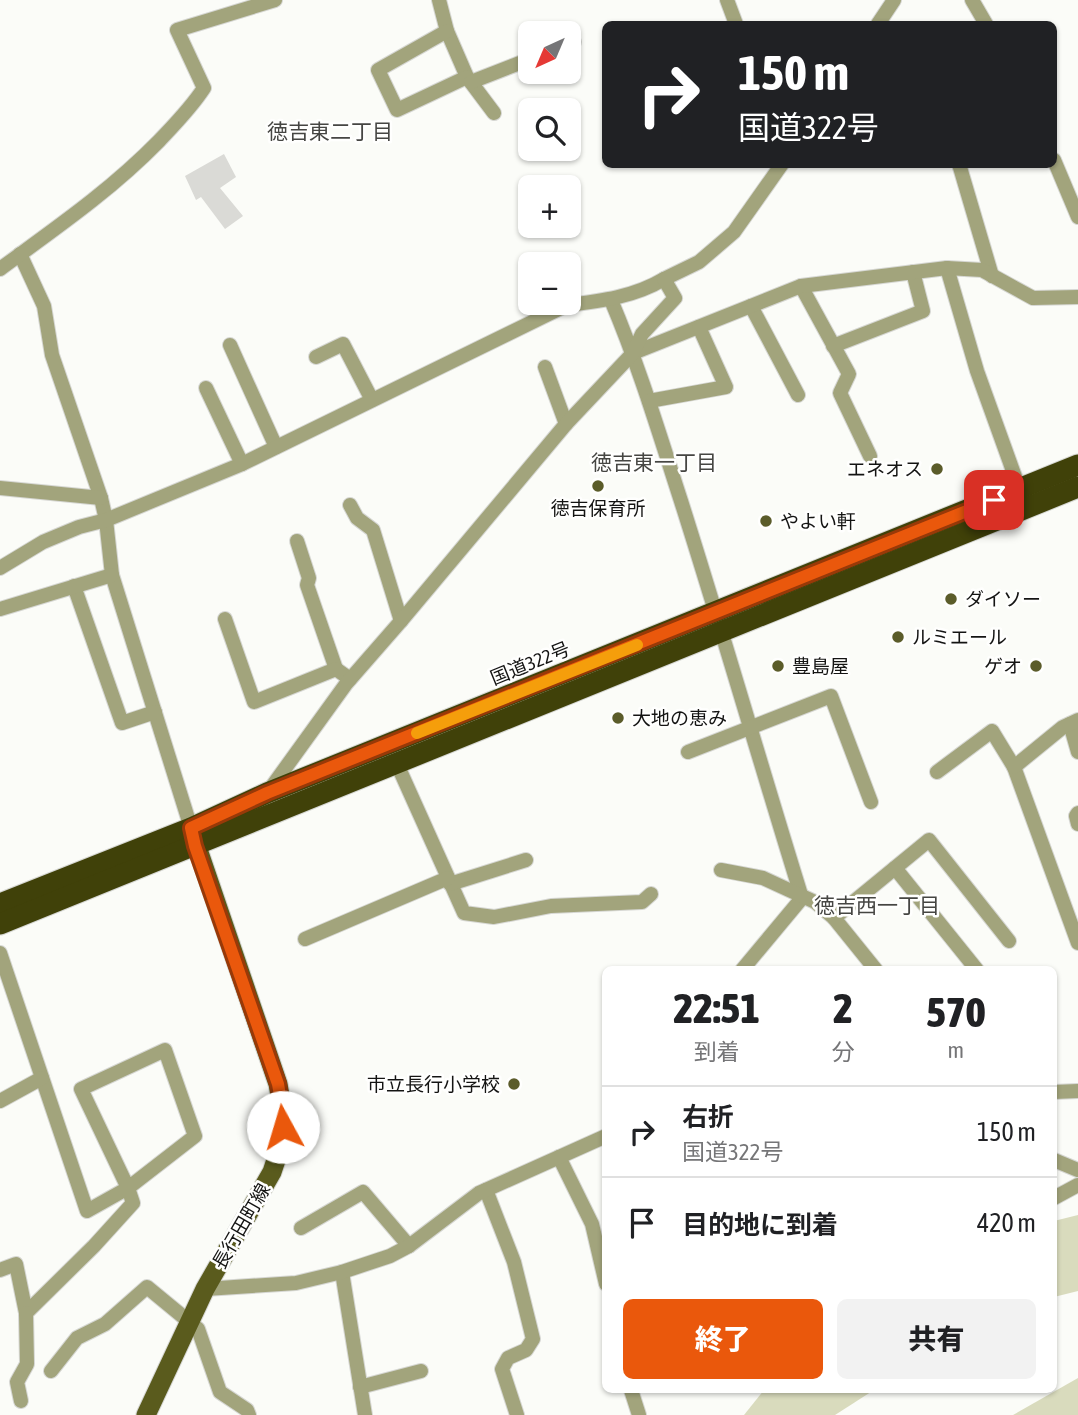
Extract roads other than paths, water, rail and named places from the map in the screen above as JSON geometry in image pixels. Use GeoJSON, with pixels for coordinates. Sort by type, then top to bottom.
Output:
{"type":"FeatureCollection","features":[{"type":"Feature","properties":{"kind":"highway","name":"国道322号"},"geometry":{"type":"LineString","coordinates":[[0,904],[397,764],[719,623],[1023,498],[1078,466]]}},
{"type":"Feature","properties":{"kind":"highway","name":"国道322号"},"geometry":{"type":"LineString","coordinates":[[1023,498],[1078,487]]}},
{"type":"Feature","properties":{"kind":"highway","name":"国道322号"},"geometry":{"type":"LineString","coordinates":[[0,924],[112,877],[193,837],[267,793],[719,623]]}},
{"type":"Feature","properties":{"kind":"main road","name":"長行田町線"},"geometry":{"type":"LineString","coordinates":[[146,1415],[205,1289],[272,1172],[282,1142],[283,1113],[278,1084],[193,837]]}},
{"type":"Feature","properties":{"kind":"street"},"geometry":{"type":"LineString","coordinates":[[0,269],[86,208],[126,174],[192,106],[204,88],[177,30],[275,0]]}},
{"type":"Feature","properties":{"kind":"street"},"geometry":{"type":"LineString","coordinates":[[439,0],[447,31],[469,79],[494,113]]}},
{"type":"Feature","properties":{"kind":"street"},"geometry":{"type":"LineString","coordinates":[[727,0],[735,21]]}},
{"type":"Feature","properties":{"kind":"street"},"geometry":{"type":"LineString","coordinates":[[880,21],[894,0]]}},
{"type":"Feature","properties":{"kind":"street"},"geometry":{"type":"LineString","coordinates":[[972,0],[984,21]]}},
{"type":"Feature","properties":{"kind":"street"},"geometry":{"type":"LineString","coordinates":[[447,31],[377,70],[397,110],[469,79],[518,63]]}},
{"type":"Feature","properties":{"kind":"street"},"geometry":{"type":"LineString","coordinates":[[1057,167],[1078,217]]}},
{"type":"Feature","properties":{"kind":"street"},"geometry":{"type":"LineString","coordinates":[[0,568],[43,542],[79,527],[106,520],[242,464],[566,305],[611,300],[651,287],[699,262],[734,232],[779,168]]}},
{"type":"Feature","properties":{"kind":"street"},"geometry":{"type":"LineString","coordinates":[[960,168],[992,276]]}},
{"type":"Feature","properties":{"kind":"street"},"geometry":{"type":"LineString","coordinates":[[20,254],[44,306],[52,355],[101,498],[112,575],[193,837]]}},
{"type":"Feature","properties":{"kind":"street"},"geometry":{"type":"LineString","coordinates":[[633,353],[801,286],[912,272],[947,268],[982,270],[1033,298],[1078,297]]}},
{"type":"Feature","properties":{"kind":"street"},"geometry":{"type":"LineString","coordinates":[[947,268],[977,371],[1023,498]]}},
{"type":"Feature","properties":{"kind":"street"},"geometry":{"type":"LineString","coordinates":[[834,346],[923,311],[912,272]]}},
{"type":"Feature","properties":{"kind":"street"},"geometry":{"type":"LineString","coordinates":[[267,793],[350,679],[566,424],[633,353],[642,334],[675,299],[664,279]]}},
{"type":"Feature","properties":{"kind":"street"},"geometry":{"type":"LineString","coordinates":[[801,286],[849,374],[840,393],[870,456]]}},
{"type":"Feature","properties":{"kind":"street"},"geometry":{"type":"LineString","coordinates":[[611,300],[649,401],[802,898]]}},
{"type":"Feature","properties":{"kind":"street"},"geometry":{"type":"LineString","coordinates":[[751,306],[798,395]]}},
{"type":"Feature","properties":{"kind":"street"},"geometry":{"type":"LineString","coordinates":[[649,401],[726,387],[699,327]]}},
{"type":"Feature","properties":{"kind":"street"},"geometry":{"type":"LineString","coordinates":[[316,357],[343,344],[372,400]]}},
{"type":"Feature","properties":{"kind":"street"},"geometry":{"type":"LineString","coordinates":[[230,345],[276,447]]}},
{"type":"Feature","properties":{"kind":"street"},"geometry":{"type":"LineString","coordinates":[[545,367],[566,424]]}},
{"type":"Feature","properties":{"kind":"street"},"geometry":{"type":"LineString","coordinates":[[206,387],[242,464]]}},
{"type":"Feature","properties":{"kind":"street"},"geometry":{"type":"LineString","coordinates":[[0,488],[101,498]]}},
{"type":"Feature","properties":{"kind":"street"},"geometry":{"type":"LineString","coordinates":[[350,505],[356,518],[373,530],[401,621]]}},
{"type":"Feature","properties":{"kind":"street"},"geometry":{"type":"LineString","coordinates":[[297,541],[309,578],[307,585],[336,669],[350,679]]}},
{"type":"Feature","properties":{"kind":"street"},"geometry":{"type":"LineString","coordinates":[[0,609],[112,575]]}},
{"type":"Feature","properties":{"kind":"street"},"geometry":{"type":"LineString","coordinates":[[74,586],[122,723],[155,712]]}},
{"type":"Feature","properties":{"kind":"street"},"geometry":{"type":"LineString","coordinates":[[225,619],[254,702],[336,669]]}},
{"type":"Feature","properties":{"kind":"street"},"geometry":{"type":"LineString","coordinates":[[688,752],[831,696],[872,802]]}},
{"type":"Feature","properties":{"kind":"street"},"geometry":{"type":"LineString","coordinates":[[1014,767],[1074,722],[1078,752]]}},
{"type":"Feature","properties":{"kind":"street"},"geometry":{"type":"LineString","coordinates":[[937,772],[992,731],[1014,767],[1078,943]]}},
{"type":"Feature","properties":{"kind":"street"},"geometry":{"type":"LineString","coordinates":[[397,764],[464,913],[494,917],[551,906],[642,902],[651,894]]}},
{"type":"Feature","properties":{"kind":"street"},"geometry":{"type":"LineString","coordinates":[[1078,813],[1078,824]]}},
{"type":"Feature","properties":{"kind":"street"},"geometry":{"type":"LineString","coordinates":[[834,918],[929,840],[1009,941]]}},
{"type":"Feature","properties":{"kind":"street"},"geometry":{"type":"LineString","coordinates":[[305,939],[449,881],[526,860]]}},
{"type":"Feature","properties":{"kind":"street"},"geometry":{"type":"LineString","coordinates":[[895,868],[974,966]]}},
{"type":"Feature","properties":{"kind":"street"},"geometry":{"type":"LineString","coordinates":[[721,870],[763,878],[815,902],[834,918],[873,966]]}},
{"type":"Feature","properties":{"kind":"street"},"geometry":{"type":"LineString","coordinates":[[745,966],[802,898]]}},
{"type":"Feature","properties":{"kind":"street"},"geometry":{"type":"LineString","coordinates":[[0,953],[87,1211],[128,1188],[195,1136],[165,1050],[81,1089],[128,1188],[133,1203],[26,1313]]}},
{"type":"Feature","properties":{"kind":"street"},"geometry":{"type":"LineString","coordinates":[[0,1101],[42,1078]]}},
{"type":"Feature","properties":{"kind":"street"},"geometry":{"type":"LineString","coordinates":[[1057,1092],[1078,1091]]}},
{"type":"Feature","properties":{"kind":"street"},"geometry":{"type":"LineString","coordinates":[[205,1289],[296,1283],[342,1272],[390,1256],[409,1246],[486,1190],[602,1138]]}},
{"type":"Feature","properties":{"kind":"street"},"geometry":{"type":"LineString","coordinates":[[559,1157],[592,1224],[602,1267]]}},
{"type":"Feature","properties":{"kind":"street"},"geometry":{"type":"LineString","coordinates":[[1057,1161],[1078,1170]]}},
{"type":"Feature","properties":{"kind":"street"},"geometry":{"type":"LineString","coordinates":[[1057,1196],[1078,1185]]}},
{"type":"Feature","properties":{"kind":"street"},"geometry":{"type":"LineString","coordinates":[[486,1190],[514,1262],[533,1339],[526,1350],[508,1358],[502,1369],[517,1415]]}},
{"type":"Feature","properties":{"kind":"street"},"geometry":{"type":"LineString","coordinates":[[300,1228],[363,1192],[409,1246]]}},
{"type":"Feature","properties":{"kind":"street"},"geometry":{"type":"LineString","coordinates":[[0,1270],[16,1264],[26,1313],[27,1364],[17,1382],[21,1401]]}},
{"type":"Feature","properties":{"kind":"street"},"geometry":{"type":"LineString","coordinates":[[342,1272],[365,1415]]}},
{"type":"Feature","properties":{"kind":"street"},"geometry":{"type":"LineString","coordinates":[[51,1371],[76,1338],[105,1324],[147,1287],[198,1329],[220,1392],[247,1410],[249,1415]]}},
{"type":"Feature","properties":{"kind":"street"},"geometry":{"type":"LineString","coordinates":[[360,1387],[421,1371]]}},
{"type":"Feature","properties":{"kind":"street"},"geometry":{"type":"LineString","coordinates":[[632,1393],[639,1415]]}},
{"type":"Feature","properties":{"kind":"place","name":"エネオス"},"geometry":{"type":"Point","coordinates":[937,469]}},
{"type":"Feature","properties":{"kind":"place","name":"徳吉保育所"},"geometry":{"type":"Point","coordinates":[598,486]}},
{"type":"Feature","properties":{"kind":"place","name":"やよい軒"},"geometry":{"type":"Point","coordinates":[766,521]}},
{"type":"Feature","properties":{"kind":"place","name":"ダイソー"},"geometry":{"type":"Point","coordinates":[951,599]}},
{"type":"Feature","properties":{"kind":"place","name":"ルミエール"},"geometry":{"type":"Point","coordinates":[898,637]}},
{"type":"Feature","properties":{"kind":"place","name":"豊島屋"},"geometry":{"type":"Point","coordinates":[778,666]}},
{"type":"Feature","properties":{"kind":"place","name":"ゲオ"},"geometry":{"type":"Point","coordinates":[1036,666]}},
{"type":"Feature","properties":{"kind":"place","name":"大地の恵み"},"geometry":{"type":"Point","coordinates":[618,718]}},
{"type":"Feature","properties":{"kind":"place","name":"市立長行小学校"},"geometry":{"type":"Point","coordinates":[514,1084]}},
{"type":"Feature","properties":{"kind":"district","name":"徳吉東二丁目"},"geometry":{"type":"Point","coordinates":[330,132]}},
{"type":"Feature","properties":{"kind":"district","name":"徳吉東一丁目"},"geometry":{"type":"Point","coordinates":[654,463]}},
{"type":"Feature","properties":{"kind":"district","name":"徳吉西一丁目"},"geometry":{"type":"Point","coordinates":[877,906]}}]}
